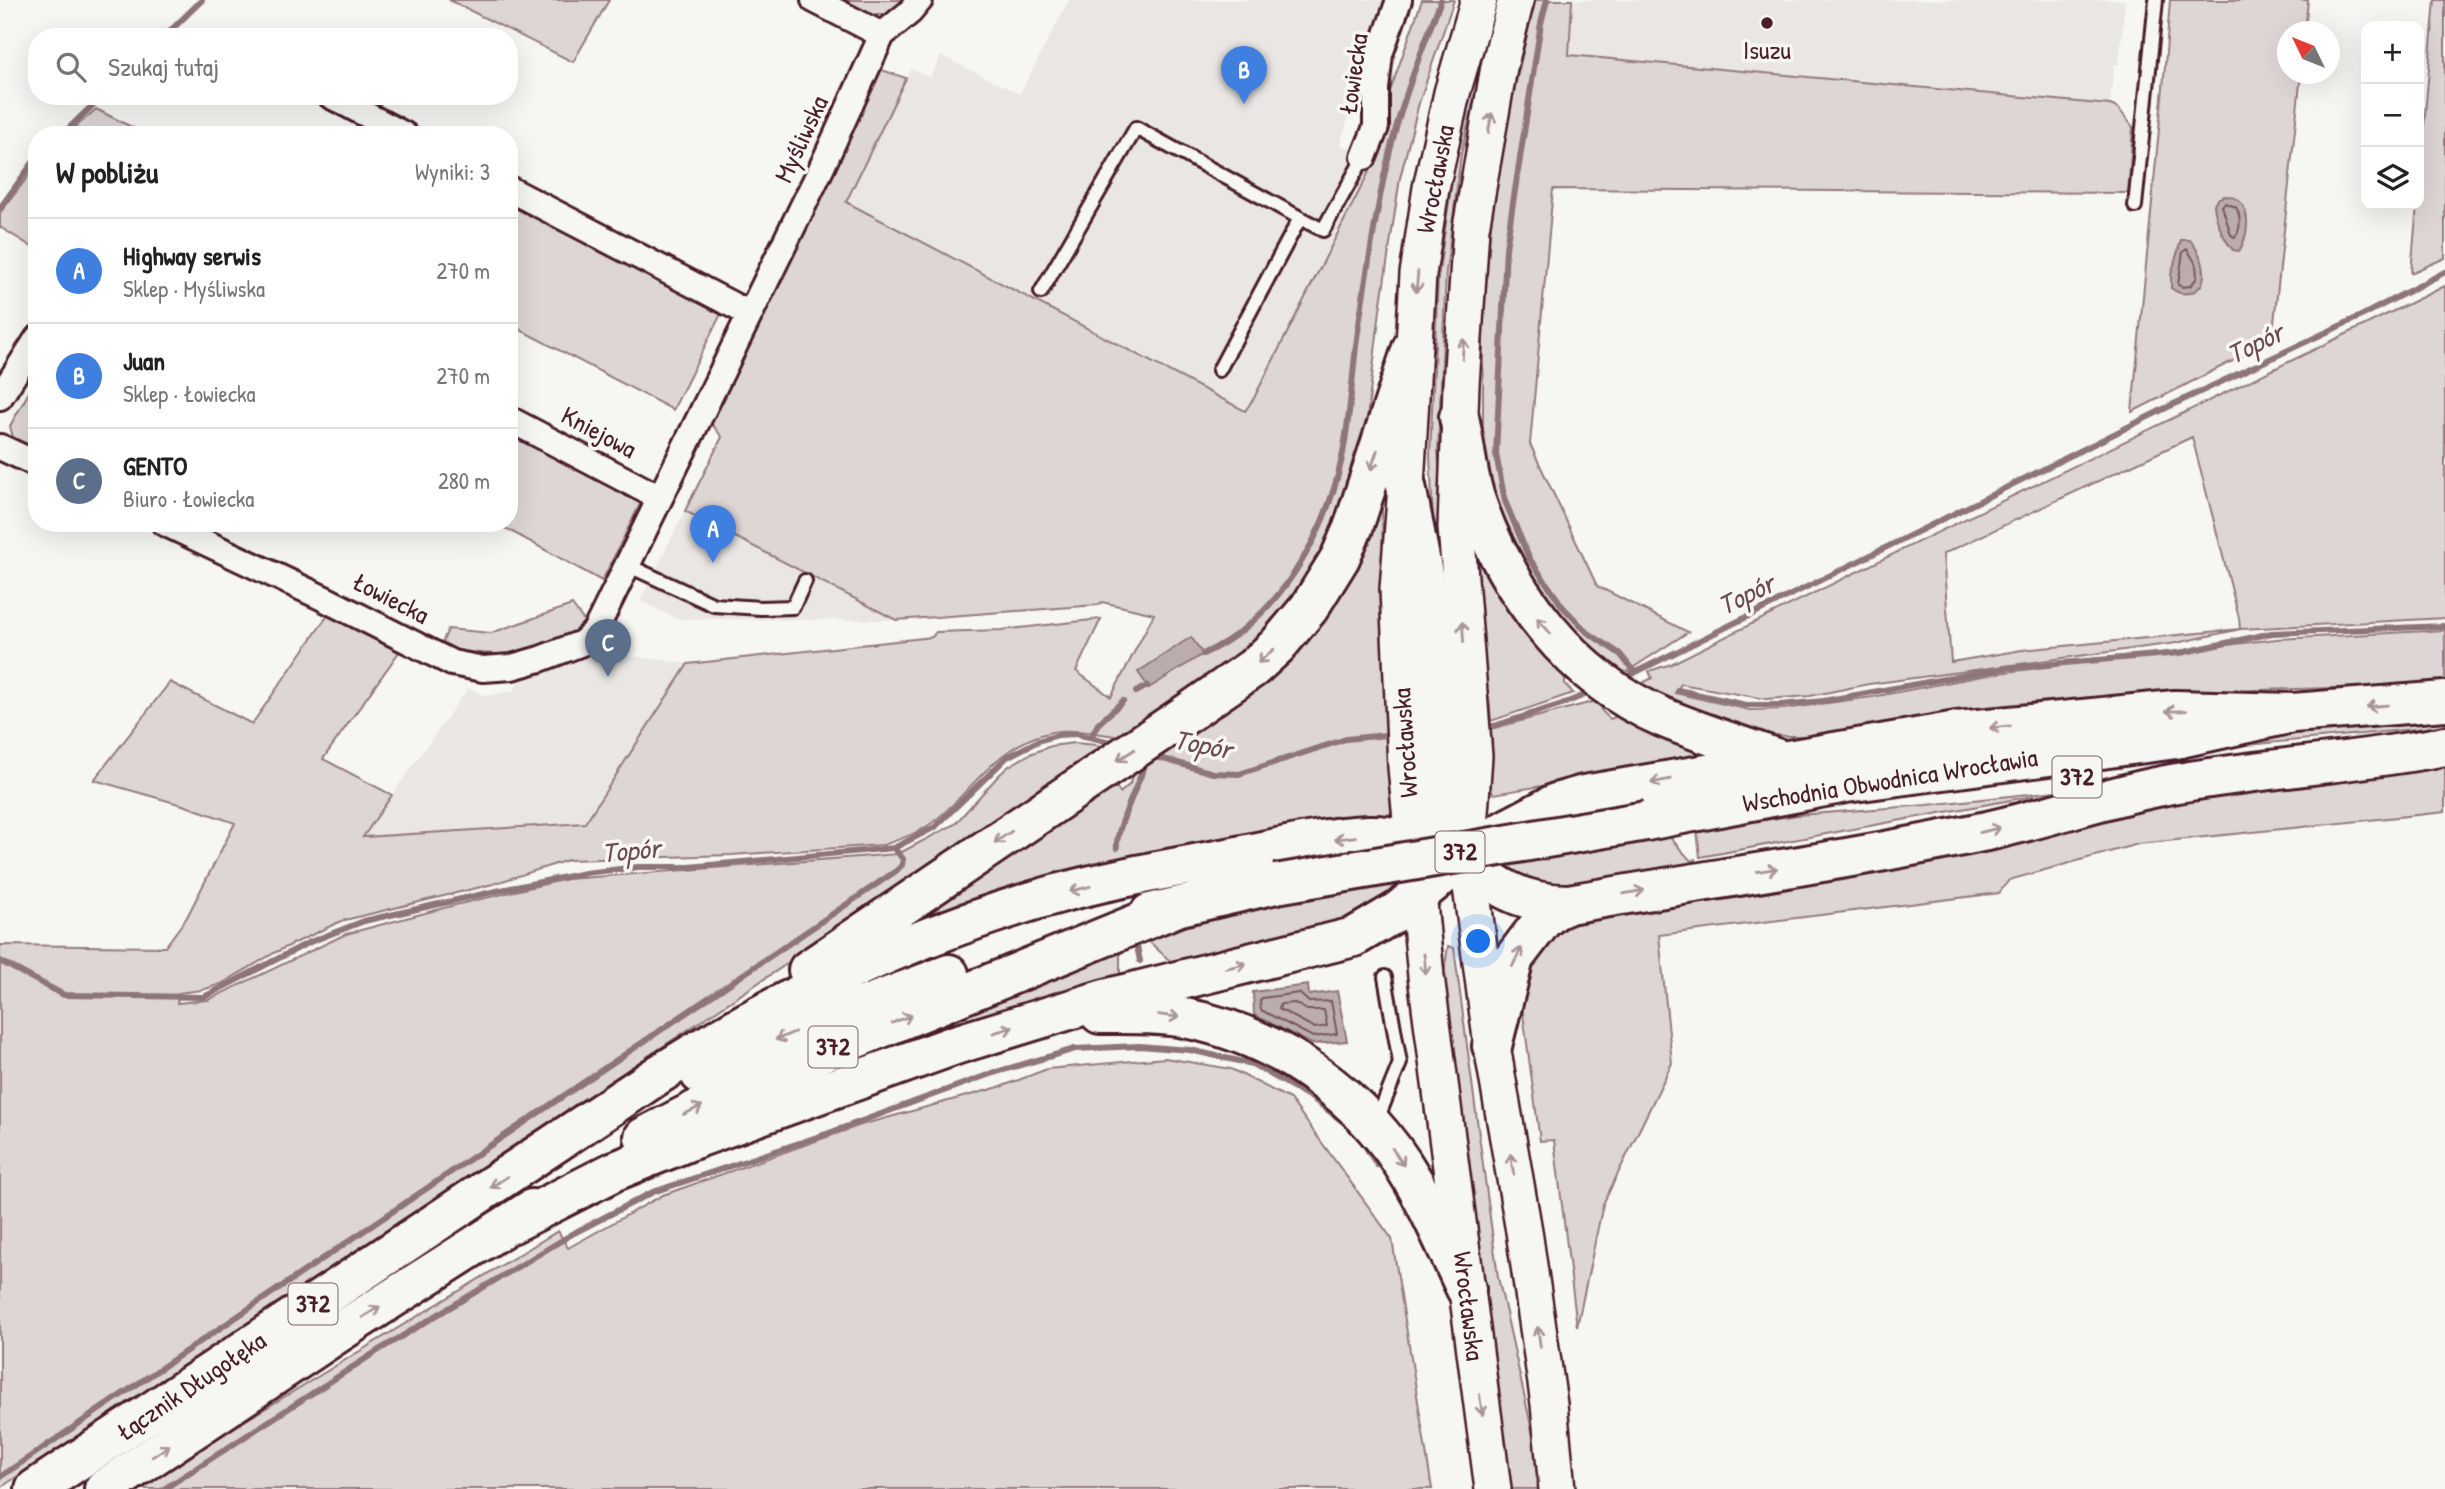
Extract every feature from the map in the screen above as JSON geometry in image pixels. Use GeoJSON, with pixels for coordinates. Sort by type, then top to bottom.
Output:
{"type":"FeatureCollection","features":[{"type":"Feature","properties":{"kind":"main road","name":"Wrocławska"},"geometry":{"type":"LineString","coordinates":[[1406,486],[1418,274],[1431,188],[1452,93],[1479,0]]}},
{"type":"Feature","properties":{"kind":"main road","name":"Wrocławska"},"geometry":{"type":"LineString","coordinates":[[1434,701],[1456,527],[1459,417],[1471,228],[1499,68],[1516,0]]}},
{"type":"Feature","properties":{"kind":"main road"},"geometry":{"type":"LineString","coordinates":[[556,1144],[708,1044],[849,941],[1182,718],[1253,668],[1277,646],[1309,608],[1340,558],[1353,528],[1412,348]]}},
{"type":"Feature","properties":{"kind":"main road"},"geometry":{"type":"LineString","coordinates":[[1459,417],[1476,500],[1498,553],[1536,616],[1564,648],[1606,684],[1661,717],[1782,761]]}},
{"type":"Feature","properties":{"kind":"main road"},"geometry":{"type":"LineString","coordinates":[[1406,486],[1425,584],[1442,805],[1450,829],[1478,870],[1504,890],[1544,904],[1569,904],[1985,832],[2172,784],[2445,746]]}},
{"type":"Feature","properties":{"kind":"main road","name":"Wschodnia Obwodnica Wrocławia"},"geometry":{"type":"LineString","coordinates":[[556,1144],[706,1070],[896,993],[1105,922],[1276,884],[1646,821],[1846,783],[2176,739],[2293,713],[2445,701]]}},
{"type":"Feature","properties":{"kind":"main road"},"geometry":{"type":"LineString","coordinates":[[511,1224],[615,1171],[694,1139],[955,1045],[1176,980],[1354,937],[1376,926],[1505,830],[1565,800],[1597,792],[1957,731],[2175,710],[2293,713]]}},
{"type":"Feature","properties":{"kind":"main road","name":"Wschodnia Obwodnica Wrocławia"},"geometry":{"type":"LineString","coordinates":[[1709,809],[1847,802],[2075,777],[2389,737],[2445,735]]}},
{"type":"Feature","properties":{"kind":"main road","name":"Wrocławska"},"geometry":{"type":"LineString","coordinates":[[1439,762],[1413,842],[1465,1289],[1493,1489]]}},
{"type":"Feature","properties":{"kind":"main road"},"geometry":{"type":"LineString","coordinates":[[708,1044],[861,965],[969,922],[1049,897],[1146,873],[1322,841],[1370,835],[1393,837],[1468,856]]}},
{"type":"Feature","properties":{"kind":"main road"},"geometry":{"type":"LineString","coordinates":[[1468,856],[1492,1046],[1524,1231],[1549,1404],[1557,1489]]}},
{"type":"Feature","properties":{"kind":"main road"},"geometry":{"type":"LineString","coordinates":[[1492,1046],[1514,957],[1543,920],[1555,910],[1569,904]]}},
{"type":"Feature","properties":{"kind":"main road","name":"Wschodnia Obwodnica Wrocławia"},"geometry":{"type":"LineString","coordinates":[[511,1224],[608,1158],[676,1119],[740,1087],[1175,908]]}},
{"type":"Feature","properties":{"kind":"main road"},"geometry":{"type":"LineString","coordinates":[[1052,1015],[1150,1014],[1184,1018],[1223,1027],[1295,1060],[1353,1105],[1374,1126],[1412,1178],[1465,1289]]}},
{"type":"Feature","properties":{"kind":"main road","name":"Łącznik Długołęka"},"geometry":{"type":"LineString","coordinates":[[35,1489],[556,1144]]}},
{"type":"Feature","properties":{"kind":"main road","name":"Łącznik Długołęka"},"geometry":{"type":"LineString","coordinates":[[104,1489],[338,1333],[511,1224]]}},
{"type":"Feature","properties":{"kind":"street"},"geometry":{"type":"LineString","coordinates":[[814,0],[882,35]]}},
{"type":"Feature","properties":{"kind":"street","name":"Myśliwska"},"geometry":{"type":"LineString","coordinates":[[595,631],[748,313],[821,169],[882,35],[920,0]]}},
{"type":"Feature","properties":{"kind":"street","name":"Łowiecka"},"geometry":{"type":"LineString","coordinates":[[1364,157],[1376,127],[1380,54],[1399,0]]}},
{"type":"Feature","properties":{"kind":"street"},"geometry":{"type":"LineString","coordinates":[[348,105],[388,126]]}},
{"type":"Feature","properties":{"kind":"street"},"geometry":{"type":"LineString","coordinates":[[518,194],[748,313]]}},
{"type":"Feature","properties":{"kind":"street"},"geometry":{"type":"LineString","coordinates":[[0,397],[28,353]]}},
{"type":"Feature","properties":{"kind":"street","name":"Kniejowa"},"geometry":{"type":"LineString","coordinates":[[518,424],[660,498]]}},
{"type":"Feature","properties":{"kind":"street"},"geometry":{"type":"LineString","coordinates":[[0,447],[28,460]]}},
{"type":"Feature","properties":{"kind":"street","name":"Łowiecka"},"geometry":{"type":"LineString","coordinates":[[183,532],[323,597],[452,663],[483,669],[512,667],[582,643],[595,631]]}},
{"type":"Feature","properties":{"kind":"lane"},"geometry":{"type":"LineString","coordinates":[[2135,206],[2157,0]]}},
{"type":"Feature","properties":{"kind":"lane"},"geometry":{"type":"LineString","coordinates":[[1041,292],[1136,128],[1323,230],[1364,157]]}},
{"type":"Feature","properties":{"kind":"lane"},"geometry":{"type":"LineString","coordinates":[[1219,370],[1300,218]]}},
{"type":"Feature","properties":{"kind":"lane"},"geometry":{"type":"LineString","coordinates":[[627,565],[714,605],[793,607],[805,581]]}},
{"type":"Feature","properties":{"kind":"lane"},"geometry":{"type":"LineString","coordinates":[[1374,1126],[1400,1063],[1385,977]]}},
{"type":"Feature","properties":{"kind":"shaded area"},"geometry":{"type":"Polygon","coordinates":[[[449,0],[609,0],[573,62],[518,34],[518,28],[505,28],[449,0]]]}},
{"type":"Feature","properties":{"kind":"shaded area"},"geometry":{"type":"Polygon","coordinates":[[[834,0],[903,0],[890,15],[863,15],[834,0]]]}},
{"type":"Feature","properties":{"kind":"shaded area"},"geometry":{"type":"Polygon","coordinates":[[[1069,0],[1387,0],[1340,144],[1374,162],[1245,411],[846,202],[911,69],[930,78],[941,56],[1020,94],[1069,0]]]}},
{"type":"Feature","properties":{"kind":"shaded area"},"geometry":{"type":"Polygon","coordinates":[[[1422,0],[1454,0],[1419,103],[1400,178],[1366,427],[1342,522],[1289,609],[1241,655],[1122,737],[1069,731],[1052,732],[1033,738],[1002,756],[931,824],[890,843],[731,855],[568,860],[493,884],[341,921],[276,952],[221,984],[179,993],[177,1003],[208,1000],[346,934],[567,879],[898,854],[955,824],[998,776],[1030,754],[1051,746],[1074,743],[1097,745],[1108,750],[0,1488],[0,945],[165,947],[187,917],[235,823],[94,780],[170,682],[252,724],[328,615],[399,652],[323,759],[392,795],[363,837],[585,823],[688,664],[932,637],[936,632],[1002,630],[1101,619],[1076,671],[1111,697],[1154,614],[1102,602],[1098,605],[896,620],[685,511],[722,437],[711,423],[879,69],[906,78],[846,202],[1245,411],[1374,162],[1388,97],[1422,0]]]}},
{"type":"Feature","properties":{"kind":"shaded area"},"geometry":{"type":"Polygon","coordinates":[[[1535,0],[1572,0],[1569,55],[2110,105],[2118,108],[2133,127],[2128,193],[1553,189],[1530,444],[1597,586],[1688,632],[1620,676],[1537,600],[1492,501],[1483,451],[1483,318],[1491,221],[1506,126],[1535,0]]]}},
{"type":"Feature","properties":{"kind":"shaded area"},"geometry":{"type":"Polygon","coordinates":[[[1572,0],[2125,0],[2119,64],[2114,64],[2110,105],[1568,54],[1572,0]]]}},
{"type":"Feature","properties":{"kind":"shaded area"},"geometry":{"type":"Polygon","coordinates":[[[2170,0],[2308,0],[2306,21],[2277,21],[2277,84],[2300,84],[2272,341],[2132,412],[2170,0]]]}},
{"type":"Feature","properties":{"kind":"shaded area"},"geometry":{"type":"Polygon","coordinates":[[[2435,0],[2445,0],[2445,258],[2411,273],[2417,210],[2424,210],[2424,126],[2435,0]]]}},
{"type":"Feature","properties":{"kind":"shaded area"},"geometry":{"type":"Polygon","coordinates":[[[1483,40],[1487,41],[1461,155],[1446,272],[1438,450],[1451,620],[1435,561],[1430,455],[1438,278],[1457,146],[1483,40]]]}},
{"type":"Feature","properties":{"kind":"shaded area"},"geometry":{"type":"Polygon","coordinates":[[[96,109],[129,126],[77,126],[96,109]]]}},
{"type":"Feature","properties":{"kind":"shaded area"},"geometry":{"type":"Polygon","coordinates":[[[28,177],[28,244],[0,227],[0,213],[28,177]]]}},
{"type":"Feature","properties":{"kind":"shaded area"},"geometry":{"type":"Polygon","coordinates":[[[518,204],[724,308],[673,410],[518,329],[518,204]]]}},
{"type":"Feature","properties":{"kind":"shaded area"},"geometry":{"type":"Polygon","coordinates":[[[2445,286],[2445,618],[2241,629],[2176,643],[1869,684],[1810,696],[1766,699],[1681,684],[1675,693],[1750,710],[1784,709],[1872,697],[1998,673],[2276,639],[2445,630],[2445,685],[2255,690],[2038,706],[1830,736],[1786,736],[1746,732],[1706,722],[1639,685],[1652,678],[1649,671],[1671,664],[2445,286]],[[2192,437],[1943,554],[1951,662],[2022,650],[2240,629],[2192,437]]]}},
{"type":"Feature","properties":{"kind":"shaded area"},"geometry":{"type":"Polygon","coordinates":[[[28,394],[28,448],[14,441],[10,426],[28,394]]]}},
{"type":"Feature","properties":{"kind":"shaded area"},"geometry":{"type":"Polygon","coordinates":[[[518,412],[639,475],[642,500],[602,581],[512,532],[518,532],[518,412]]]}},
{"type":"Feature","properties":{"kind":"shaded area"},"geometry":{"type":"Polygon","coordinates":[[[1380,504],[1385,703],[1390,797],[1393,805],[1389,817],[851,952],[1112,780],[1120,793],[1130,784],[1129,770],[1168,744],[1185,748],[1196,743],[1189,731],[1380,504]]]}},
{"type":"Feature","properties":{"kind":"shaded area"},"geometry":{"type":"Polygon","coordinates":[[[685,511],[896,620],[678,619],[640,601],[685,511]]]}},
{"type":"Feature","properties":{"kind":"shaded area"},"geometry":{"type":"Polygon","coordinates":[[[1468,524],[1565,667],[1565,684],[1573,693],[1491,721],[1489,697],[1482,696],[1468,524]]]}},
{"type":"Feature","properties":{"kind":"shaded area"},"geometry":{"type":"Polygon","coordinates":[[[572,605],[584,621],[574,632],[548,646],[501,654],[456,650],[443,641],[448,629],[491,633],[572,605]]]}},
{"type":"Feature","properties":{"kind":"shaded area"},"geometry":{"type":"Polygon","coordinates":[[[602,652],[688,664],[585,823],[362,837],[468,688],[485,696],[513,691],[525,674],[602,652]]]}},
{"type":"Feature","properties":{"kind":"shaded area"},"geometry":{"type":"Polygon","coordinates":[[[1600,700],[1602,711],[1610,719],[1623,714],[1731,749],[1608,775],[1494,794],[1490,786],[1487,757],[1492,756],[1490,729],[1600,700]]]}},
{"type":"Feature","properties":{"kind":"shaded area"},"geometry":{"type":"Polygon","coordinates":[[[2445,718],[2445,726],[2206,749],[2268,734],[2445,718]]]}},
{"type":"Feature","properties":{"kind":"shaded area"},"geometry":{"type":"Polygon","coordinates":[[[2445,755],[2445,812],[2138,844],[2009,880],[1999,893],[1659,935],[1672,1063],[1603,1204],[1577,1327],[1554,1140],[1540,1141],[1522,1006],[1523,975],[1555,922],[2100,811],[2445,755]]]}},
{"type":"Feature","properties":{"kind":"shaded area"},"geometry":{"type":"Polygon","coordinates":[[[2075,789],[2035,803],[2033,796],[1700,857],[1697,830],[1798,815],[2075,789]]]}},
{"type":"Feature","properties":{"kind":"shaded area"},"geometry":{"type":"Polygon","coordinates":[[[1666,833],[1691,861],[1695,859],[1695,867],[1559,888],[1529,881],[1513,873],[1504,863],[1666,833]]]}},
{"type":"Feature","properties":{"kind":"shaded area"},"geometry":{"type":"Polygon","coordinates":[[[1398,882],[1395,894],[1388,900],[1317,934],[1170,961],[1142,935],[1260,906],[1398,882]]]}},
{"type":"Feature","properties":{"kind":"shaded area"},"geometry":{"type":"Polygon","coordinates":[[[1120,946],[1120,975],[716,1107],[1120,946]]]}},
{"type":"Feature","properties":{"kind":"shaded area"},"geometry":{"type":"Polygon","coordinates":[[[1448,946],[1454,948],[1498,1277],[1545,1489],[1506,1489],[1441,992],[1448,946]]]}},
{"type":"Feature","properties":{"kind":"shaded area"},"geometry":{"type":"Polygon","coordinates":[[[1165,1058],[1231,1069],[1290,1099],[1392,1239],[1432,1489],[141,1489],[243,1422],[558,1231],[568,1248],[663,1195],[861,1125],[1003,1086],[1047,1069],[1165,1058]]]}},
{"type":"Feature","properties":{"kind":"water"},"geometry":{"type":"Polygon","coordinates":[[[2225,196],[2240,202],[2247,217],[2246,235],[2239,251],[2233,250],[2229,245],[2216,216],[2214,204],[2225,196]]]}},
{"type":"Feature","properties":{"kind":"water"},"geometry":{"type":"Polygon","coordinates":[[[2181,240],[2190,240],[2193,244],[2204,271],[2200,287],[2191,293],[2181,293],[2171,288],[2171,275],[2181,240]]]}},
{"type":"Feature","properties":{"kind":"water"},"geometry":{"type":"Polygon","coordinates":[[[1191,637],[1203,654],[1149,688],[1138,672],[1191,637]]]}},
{"type":"Feature","properties":{"kind":"water"},"geometry":{"type":"Polygon","coordinates":[[[1308,985],[1309,995],[1337,991],[1347,1041],[1312,1044],[1254,1015],[1253,992],[1308,985]]]}},
{"type":"Feature","properties":{"kind":"waterway"},"geometry":{"type":"LineString","coordinates":[[173,28],[202,0]]}},
{"type":"Feature","properties":{"kind":"waterway"},"geometry":{"type":"LineString","coordinates":[[1203,654],[1230,639],[1254,620],[1275,598],[1294,573],[1324,517],[1345,443],[1355,353],[1385,171],[1406,97],[1441,0]]}},
{"type":"Feature","properties":{"kind":"waterway"},"geometry":{"type":"LineString","coordinates":[[1547,0],[1541,23],[1506,248],[1496,454],[1505,501],[1529,558],[1563,607],[1587,632],[1620,654],[1635,673]]}},
{"type":"Feature","properties":{"kind":"waterway"},"geometry":{"type":"LineString","coordinates":[[71,126],[93,105]]}},
{"type":"Feature","properties":{"kind":"waterway"},"geometry":{"type":"LineString","coordinates":[[0,208],[28,169]]}},
{"type":"Feature","properties":{"kind":"waterway","name":"Topór"},"geometry":{"type":"LineString","coordinates":[[1622,679],[2172,405],[2363,315],[2445,272]]}},
{"type":"Feature","properties":{"kind":"waterway"},"geometry":{"type":"LineString","coordinates":[[1678,690],[1746,705],[1781,705],[1823,701],[2005,668],[2180,653],[2272,633],[2445,626]]}},
{"type":"Feature","properties":{"kind":"waterway"},"geometry":{"type":"LineString","coordinates":[[1136,692],[1147,686]]}},
{"type":"Feature","properties":{"kind":"waterway","name":"Topór"},"geometry":{"type":"LineString","coordinates":[[1483,726],[1494,726],[1592,692]]}},
{"type":"Feature","properties":{"kind":"waterway"},"geometry":{"type":"LineString","coordinates":[[1091,737],[1098,724],[1123,701]]}},
{"type":"Feature","properties":{"kind":"waterway","name":"Topór"},"geometry":{"type":"LineString","coordinates":[[0,961],[64,995],[204,997],[310,942],[364,921],[501,890],[585,873],[638,867],[689,867],[894,848],[935,827],[1007,757],[1038,741],[1058,735],[1076,734],[1119,744]]}},
{"type":"Feature","properties":{"kind":"waterway","name":"Topór"},"geometry":{"type":"LineString","coordinates":[[1149,755],[1213,773],[1239,774],[1346,739],[1396,734]]}},
{"type":"Feature","properties":{"kind":"waterway"},"geometry":{"type":"LineString","coordinates":[[1117,848],[1124,817],[1148,757]]}},
{"type":"Feature","properties":{"kind":"waterway"},"geometry":{"type":"LineString","coordinates":[[0,1477],[896,871],[902,865],[903,859],[894,848]]}},
{"type":"Feature","properties":{"kind":"waterway"},"geometry":{"type":"LineString","coordinates":[[1137,946],[1140,961]]}},
{"type":"Feature","properties":{"kind":"waterway"},"geometry":{"type":"LineString","coordinates":[[164,1489],[379,1350],[574,1233],[653,1192],[829,1133],[993,1073],[1075,1049],[1139,1046],[1190,1050],[1252,1064],[1312,1098],[1345,1123]]}},
{"type":"Feature","properties":{"kind":"waterway"},"geometry":{"type":"LineString","coordinates":[[1362,1141],[1377,1165]]}},
{"type":"Feature","properties":{"kind":"place","name":"Isuzu"},"geometry":{"type":"Point","coordinates":[1767,23]}},
{"type":"Feature","properties":{"kind":"place","name":"Juan"},"geometry":{"type":"Point","coordinates":[1244,104]}},
{"type":"Feature","properties":{"kind":"place","name":"Highway serwis"},"geometry":{"type":"Point","coordinates":[713,563]}},
{"type":"Feature","properties":{"kind":"place","name":"GENTO"},"geometry":{"type":"Point","coordinates":[608,677]}}]}
